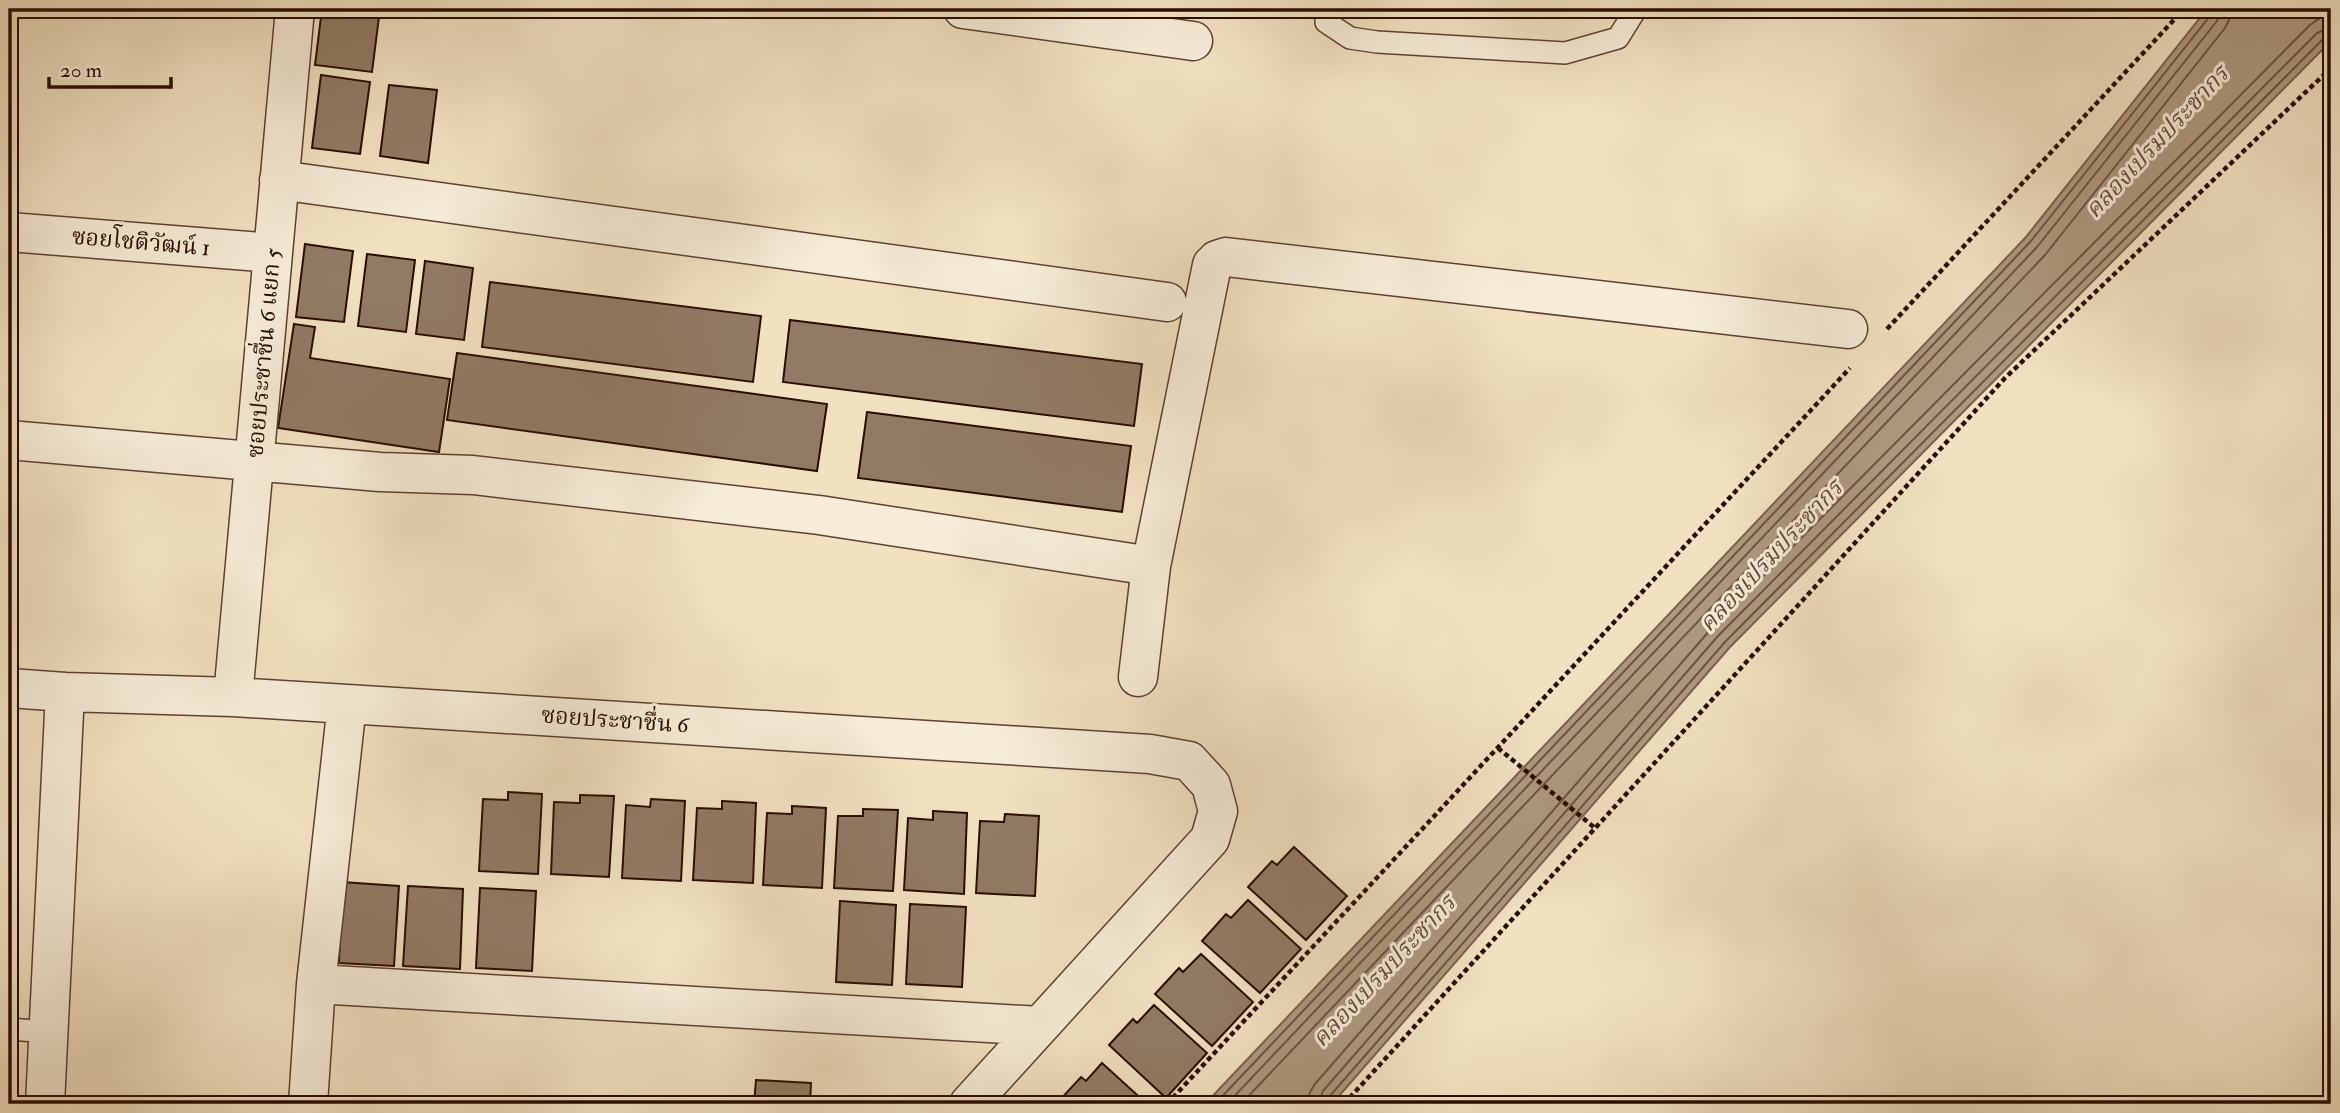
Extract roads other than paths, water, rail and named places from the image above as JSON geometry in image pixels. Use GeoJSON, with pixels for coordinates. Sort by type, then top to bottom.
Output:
{"type":"FeatureCollection","features":[{"type":"Feature","properties":{"kind":"street","name":"ซอยประชาชื่น 6 แยก 5"},"geometry":{"type":"LineString","coordinates":[[233,697],[295,9]]}},
{"type":"Feature","properties":{"kind":"street"},"geometry":{"type":"LineString","coordinates":[[963,9],[1194,41]]}},
{"type":"Feature","properties":{"kind":"street"},"geometry":{"type":"LineString","coordinates":[[279,180],[1167,302]]}},
{"type":"Feature","properties":{"kind":"street","name":"ซอยโชติวัฒน์ 1"},"geometry":{"type":"LineString","coordinates":[[9,232],[273,253]]}},
{"type":"Feature","properties":{"kind":"street"},"geometry":{"type":"LineString","coordinates":[[1138,677],[1151,566],[1212,265],[1217,260],[1227,257],[1862,342]]}},
{"type":"Feature","properties":{"kind":"street"},"geometry":{"type":"LineString","coordinates":[[9,440],[380,472],[474,475],[819,515],[1151,566]]}},
{"type":"Feature","properties":{"kind":"street","name":"ซอยประชาชื่น 6"},"geometry":{"type":"LineString","coordinates":[[9,688],[347,704],[1150,754],[1189,761],[1211,785],[1218,811],[1210,839],[1040,1026]]}},
{"type":"Feature","properties":{"kind":"street"},"geometry":{"type":"LineString","coordinates":[[45,1104],[65,692]]}},
{"type":"Feature","properties":{"kind":"street"},"geometry":{"type":"LineString","coordinates":[[308,1104],[317,984],[347,704]]}},
{"type":"Feature","properties":{"kind":"street"},"geometry":{"type":"LineString","coordinates":[[317,984],[1040,1026]]}},
{"type":"Feature","properties":{"kind":"street"},"geometry":{"type":"LineString","coordinates":[[969,1104],[1040,1026]]}},
{"type":"Feature","properties":{"kind":"lane"},"geometry":{"type":"LineString","coordinates":[[1326,9],[1326,22],[1350,38],[1377,42],[1566,53],[1618,37],[1636,9]]}},
{"type":"Feature","properties":{"kind":"lane"},"geometry":{"type":"LineString","coordinates":[[9,1029],[48,1032]]}},
{"type":"Feature","properties":{"kind":"water","name":"คลองเปรมประชากร"},"geometry":{"type":"Polygon","coordinates":[[[2207,9],[2331,9],[2331,41],[1730,647],[1332,1104],[1205,1104],[2026,237],[2207,9]]]}}]}
